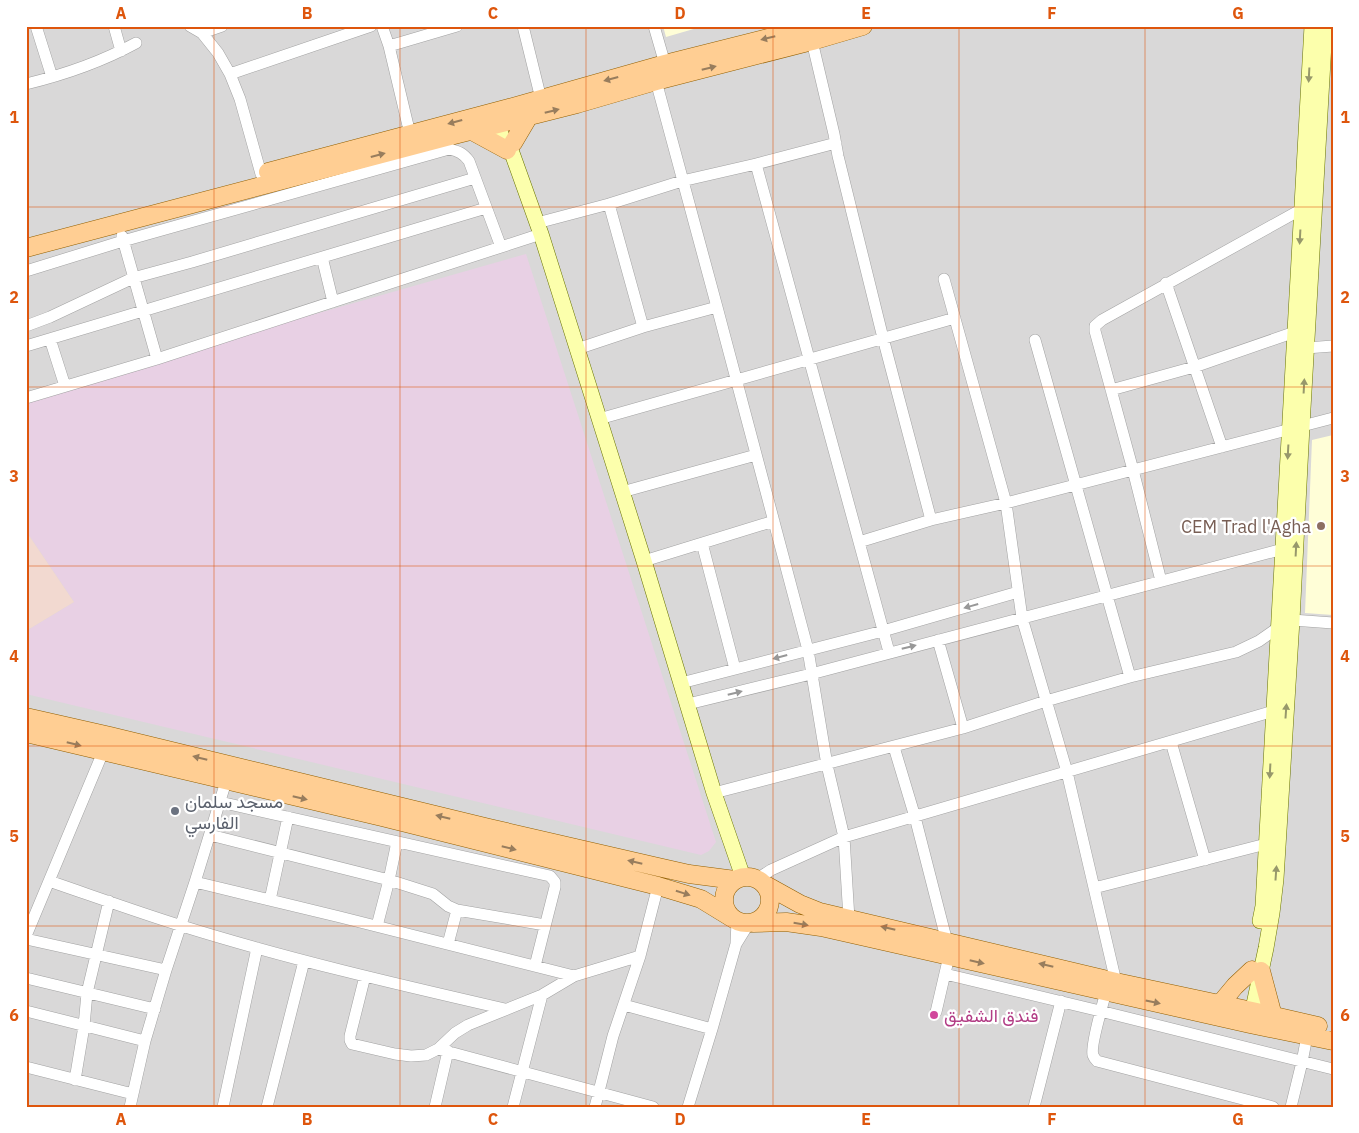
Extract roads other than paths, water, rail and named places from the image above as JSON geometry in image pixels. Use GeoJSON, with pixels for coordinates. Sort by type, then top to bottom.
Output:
{"type":"FeatureCollection","features":[{"type":"Feature","properties":{"kind":"main road"},"geometry":{"type":"LineString","coordinates":[[26,248],[448,143],[541,99],[664,64],[863,26]]}},
{"type":"Feature","properties":{"kind":"main road"},"geometry":{"type":"LineString","coordinates":[[26,235],[410,134],[503,116],[529,116],[577,104],[814,34]]}},
{"type":"Feature","properties":{"kind":"main road"},"geometry":{"type":"LineString","coordinates":[[472,131],[511,149],[529,116]]}},
{"type":"Feature","properties":{"kind":"main road"},"geometry":{"type":"LineString","coordinates":[[26,717],[477,841],[658,886],[701,899],[743,921],[786,922],[948,949],[1246,1016],[1307,1036],[1333,1041]]}},
{"type":"Feature","properties":{"kind":"main road"},"geometry":{"type":"LineString","coordinates":[[26,732],[103,752],[229,773],[689,874],[750,880],[820,912],[948,949]]}},
{"type":"Feature","properties":{"kind":"main road"},"geometry":{"type":"LineString","coordinates":[[750,880],[768,891],[770,898],[769,906],[766,914],[760,919],[743,921],[726,910],[724,893],[728,886],[750,880]]}},
{"type":"Feature","properties":{"kind":"main road"},"geometry":{"type":"LineString","coordinates":[[1220,1004],[1235,986],[1256,971],[1273,1016]]}},
{"type":"Feature","properties":{"kind":"main road"},"geometry":{"type":"LineString","coordinates":[[1111,987],[1220,1004],[1246,1016],[1273,1016],[1333,1030]]}},
{"type":"Feature","properties":{"kind":"street"},"geometry":{"type":"LineString","coordinates":[[36,26],[52,78]]}},
{"type":"Feature","properties":{"kind":"street"},"geometry":{"type":"LineString","coordinates":[[114,26],[121,51]]}},
{"type":"Feature","properties":{"kind":"street"},"geometry":{"type":"LineString","coordinates":[[190,26],[202,33],[218,53],[230,74],[240,99],[261,174]]}},
{"type":"Feature","properties":{"kind":"street"},"geometry":{"type":"LineString","coordinates":[[202,33],[222,26]]}},
{"type":"Feature","properties":{"kind":"street"},"geometry":{"type":"LineString","coordinates":[[230,74],[371,26]]}},
{"type":"Feature","properties":{"kind":"street"},"geometry":{"type":"LineString","coordinates":[[382,26],[389,46],[410,134]]}},
{"type":"Feature","properties":{"kind":"street"},"geometry":{"type":"LineString","coordinates":[[389,46],[457,26]]}},
{"type":"Feature","properties":{"kind":"street"},"geometry":{"type":"LineString","coordinates":[[523,26],[541,99]]}},
{"type":"Feature","properties":{"kind":"street"},"geometry":{"type":"LineString","coordinates":[[654,26],[664,64]]}},
{"type":"Feature","properties":{"kind":"street"},"geometry":{"type":"LineString","coordinates":[[1246,1016],[1272,913],[1276,879],[1285,623],[1296,428],[1295,332],[1312,26]]}},
{"type":"Feature","properties":{"kind":"street"},"geometry":{"type":"LineString","coordinates":[[1256,971],[1263,906],[1274,712],[1285,623],[1283,549],[1306,348],[1325,26]]}},
{"type":"Feature","properties":{"kind":"street"},"geometry":{"type":"LineString","coordinates":[[814,34],[838,156],[931,520]]}},
{"type":"Feature","properties":{"kind":"street"},"geometry":{"type":"LineString","coordinates":[[26,84],[52,78],[121,51],[136,43]]}},
{"type":"Feature","properties":{"kind":"street"},"geometry":{"type":"LineString","coordinates":[[656,81],[808,650],[827,764],[844,837],[849,919]]}},
{"type":"Feature","properties":{"kind":"street"},"geometry":{"type":"LineString","coordinates":[[503,116],[511,149],[539,228],[644,561],[714,793],[750,880],[844,837],[1274,712]]}},
{"type":"Feature","properties":{"kind":"street"},"geometry":{"type":"LineString","coordinates":[[26,271],[448,143],[465,155],[469,161],[501,247]]}},
{"type":"Feature","properties":{"kind":"street"},"geometry":{"type":"LineString","coordinates":[[26,398],[157,359],[501,247],[539,228],[682,181],[836,143]]}},
{"type":"Feature","properties":{"kind":"street"},"geometry":{"type":"LineString","coordinates":[[756,164],[889,652]]}},
{"type":"Feature","properties":{"kind":"street"},"geometry":{"type":"LineString","coordinates":[[26,326],[50,317],[134,278],[475,178]]}},
{"type":"Feature","properties":{"kind":"street"},"geometry":{"type":"LineString","coordinates":[[609,204],[643,327]]}},
{"type":"Feature","properties":{"kind":"street"},"geometry":{"type":"LineString","coordinates":[[26,346],[486,208]]}},
{"type":"Feature","properties":{"kind":"street"},"geometry":{"type":"LineString","coordinates":[[1162,581],[1095,326],[1102,320],[1166,283],[1302,208]]}},
{"type":"Feature","properties":{"kind":"street"},"geometry":{"type":"LineString","coordinates":[[119,224],[157,359]]}},
{"type":"Feature","properties":{"kind":"street"},"geometry":{"type":"LineString","coordinates":[[322,257],[333,302]]}},
{"type":"Feature","properties":{"kind":"street"},"geometry":{"type":"LineString","coordinates":[[944,278],[1006,503],[1022,618],[1067,772],[1094,888],[1111,987],[1100,1011],[1092,1053],[1097,1061],[1273,1107]]}},
{"type":"Feature","properties":{"kind":"street"},"geometry":{"type":"LineString","coordinates":[[1166,283],[1222,447]]}},
{"type":"Feature","properties":{"kind":"street"},"geometry":{"type":"LineString","coordinates":[[577,349],[643,327],[717,307]]}},
{"type":"Feature","properties":{"kind":"street"},"geometry":{"type":"LineString","coordinates":[[599,419],[955,318]]}},
{"type":"Feature","properties":{"kind":"street"},"geometry":{"type":"LineString","coordinates":[[1111,390],[1194,366],[1295,332]]}},
{"type":"Feature","properties":{"kind":"street"},"geometry":{"type":"LineString","coordinates":[[50,339],[66,386]]}},
{"type":"Feature","properties":{"kind":"street"},"geometry":{"type":"LineString","coordinates":[[1035,340],[1130,677]]}},
{"type":"Feature","properties":{"kind":"street"},"geometry":{"type":"LineString","coordinates":[[1306,348],[1333,346]]}},
{"type":"Feature","properties":{"kind":"street"},"geometry":{"type":"LineString","coordinates":[[859,542],[931,520],[1006,503],[1333,418]]}},
{"type":"Feature","properties":{"kind":"street"},"geometry":{"type":"LineString","coordinates":[[622,492],[756,455]]}},
{"type":"Feature","properties":{"kind":"street"},"geometry":{"type":"LineString","coordinates":[[644,561],[774,521]]}},
{"type":"Feature","properties":{"kind":"street"},"geometry":{"type":"LineString","coordinates":[[702,543],[735,669]]}},
{"type":"Feature","properties":{"kind":"street"},"geometry":{"type":"LineString","coordinates":[[688,704],[811,674],[1283,549]]}},
{"type":"Feature","properties":{"kind":"street"},"geometry":{"type":"LineString","coordinates":[[681,683],[883,631],[1018,592]]}},
{"type":"Feature","properties":{"kind":"street"},"geometry":{"type":"LineString","coordinates":[[714,793],[963,728],[1046,701],[1130,677],[1236,652],[1259,641],[1285,623],[1333,623]]}},
{"type":"Feature","properties":{"kind":"street"},"geometry":{"type":"LineString","coordinates":[[938,640],[963,728]]}},
{"type":"Feature","properties":{"kind":"street"},"geometry":{"type":"LineString","coordinates":[[1172,742],[1205,860]]}},
{"type":"Feature","properties":{"kind":"street"},"geometry":{"type":"LineString","coordinates":[[894,747],[915,817],[948,949],[936,1012]]}},
{"type":"Feature","properties":{"kind":"street"},"geometry":{"type":"LineString","coordinates":[[103,752],[26,938],[166,970]]}},
{"type":"Feature","properties":{"kind":"street"},"geometry":{"type":"LineString","coordinates":[[130,1107],[145,1041],[166,970],[229,773]]}},
{"type":"Feature","properties":{"kind":"street"},"geometry":{"type":"LineString","coordinates":[[220,802],[550,876],[555,882],[555,887],[535,966]]}},
{"type":"Feature","properties":{"kind":"street"},"geometry":{"type":"LineString","coordinates":[[270,900],[288,817]]}},
{"type":"Feature","properties":{"kind":"street"},"geometry":{"type":"LineString","coordinates":[[210,835],[389,880],[433,894],[448,906],[457,910],[545,926]]}},
{"type":"Feature","properties":{"kind":"street"},"geometry":{"type":"LineString","coordinates":[[474,859],[477,841]]}},
{"type":"Feature","properties":{"kind":"street"},"geometry":{"type":"LineString","coordinates":[[376,926],[397,842]]}},
{"type":"Feature","properties":{"kind":"street"},"geometry":{"type":"LineString","coordinates":[[1094,888],[1266,844]]}},
{"type":"Feature","properties":{"kind":"street"},"geometry":{"type":"LineString","coordinates":[[49,881],[181,926],[257,948],[505,1009]]}},
{"type":"Feature","properties":{"kind":"street"},"geometry":{"type":"LineString","coordinates":[[195,882],[574,976]]}},
{"type":"Feature","properties":{"kind":"street"},"geometry":{"type":"LineString","coordinates":[[595,1107],[613,1036],[640,956],[658,886]]}},
{"type":"Feature","properties":{"kind":"street"},"geometry":{"type":"LineString","coordinates":[[75,1080],[88,993],[109,901]]}},
{"type":"Feature","properties":{"kind":"street"},"geometry":{"type":"LineString","coordinates":[[448,944],[457,910]]}},
{"type":"Feature","properties":{"kind":"street"},"geometry":{"type":"LineString","coordinates":[[688,1107],[743,921]]}},
{"type":"Feature","properties":{"kind":"street"},"geometry":{"type":"LineString","coordinates":[[223,1107],[257,948]]}},
{"type":"Feature","properties":{"kind":"street"},"geometry":{"type":"LineString","coordinates":[[435,1107],[443,1050],[455,1033],[468,1025],[542,994],[574,976],[640,956]]}},
{"type":"Feature","properties":{"kind":"street"},"geometry":{"type":"LineString","coordinates":[[267,1107],[304,961]]}},
{"type":"Feature","properties":{"kind":"street"},"geometry":{"type":"LineString","coordinates":[[944,974],[1061,1001],[1333,1070]]}},
{"type":"Feature","properties":{"kind":"street"},"geometry":{"type":"LineString","coordinates":[[365,976],[350,1036],[352,1044],[411,1056],[426,1055],[443,1050],[654,1107]]}},
{"type":"Feature","properties":{"kind":"street"},"geometry":{"type":"LineString","coordinates":[[26,978],[155,1009]]}},
{"type":"Feature","properties":{"kind":"street"},"geometry":{"type":"LineString","coordinates":[[513,1107],[542,994]]}},
{"type":"Feature","properties":{"kind":"street"},"geometry":{"type":"LineString","coordinates":[[1034,1107],[1061,1001]]}},
{"type":"Feature","properties":{"kind":"street"},"geometry":{"type":"LineString","coordinates":[[624,1005],[712,1029]]}},
{"type":"Feature","properties":{"kind":"street"},"geometry":{"type":"LineString","coordinates":[[26,1011],[145,1041]]}},
{"type":"Feature","properties":{"kind":"street"},"geometry":{"type":"LineString","coordinates":[[1291,1107],[1307,1036]]}},
{"type":"Feature","properties":{"kind":"street"},"geometry":{"type":"LineString","coordinates":[[26,1067],[133,1094]]}},
{"type":"Feature","properties":{"kind":"place","name":"CEM Trad l'Agha"},"geometry":{"type":"Point","coordinates":[1321,526]}},
{"type":"Feature","properties":{"kind":"place","name":"مسجد سلمان الفارسي"},"geometry":{"type":"Point","coordinates":[175,811]}},
{"type":"Feature","properties":{"kind":"place","name":"فندق الشفيق"},"geometry":{"type":"Point","coordinates":[934,1015]}}]}
